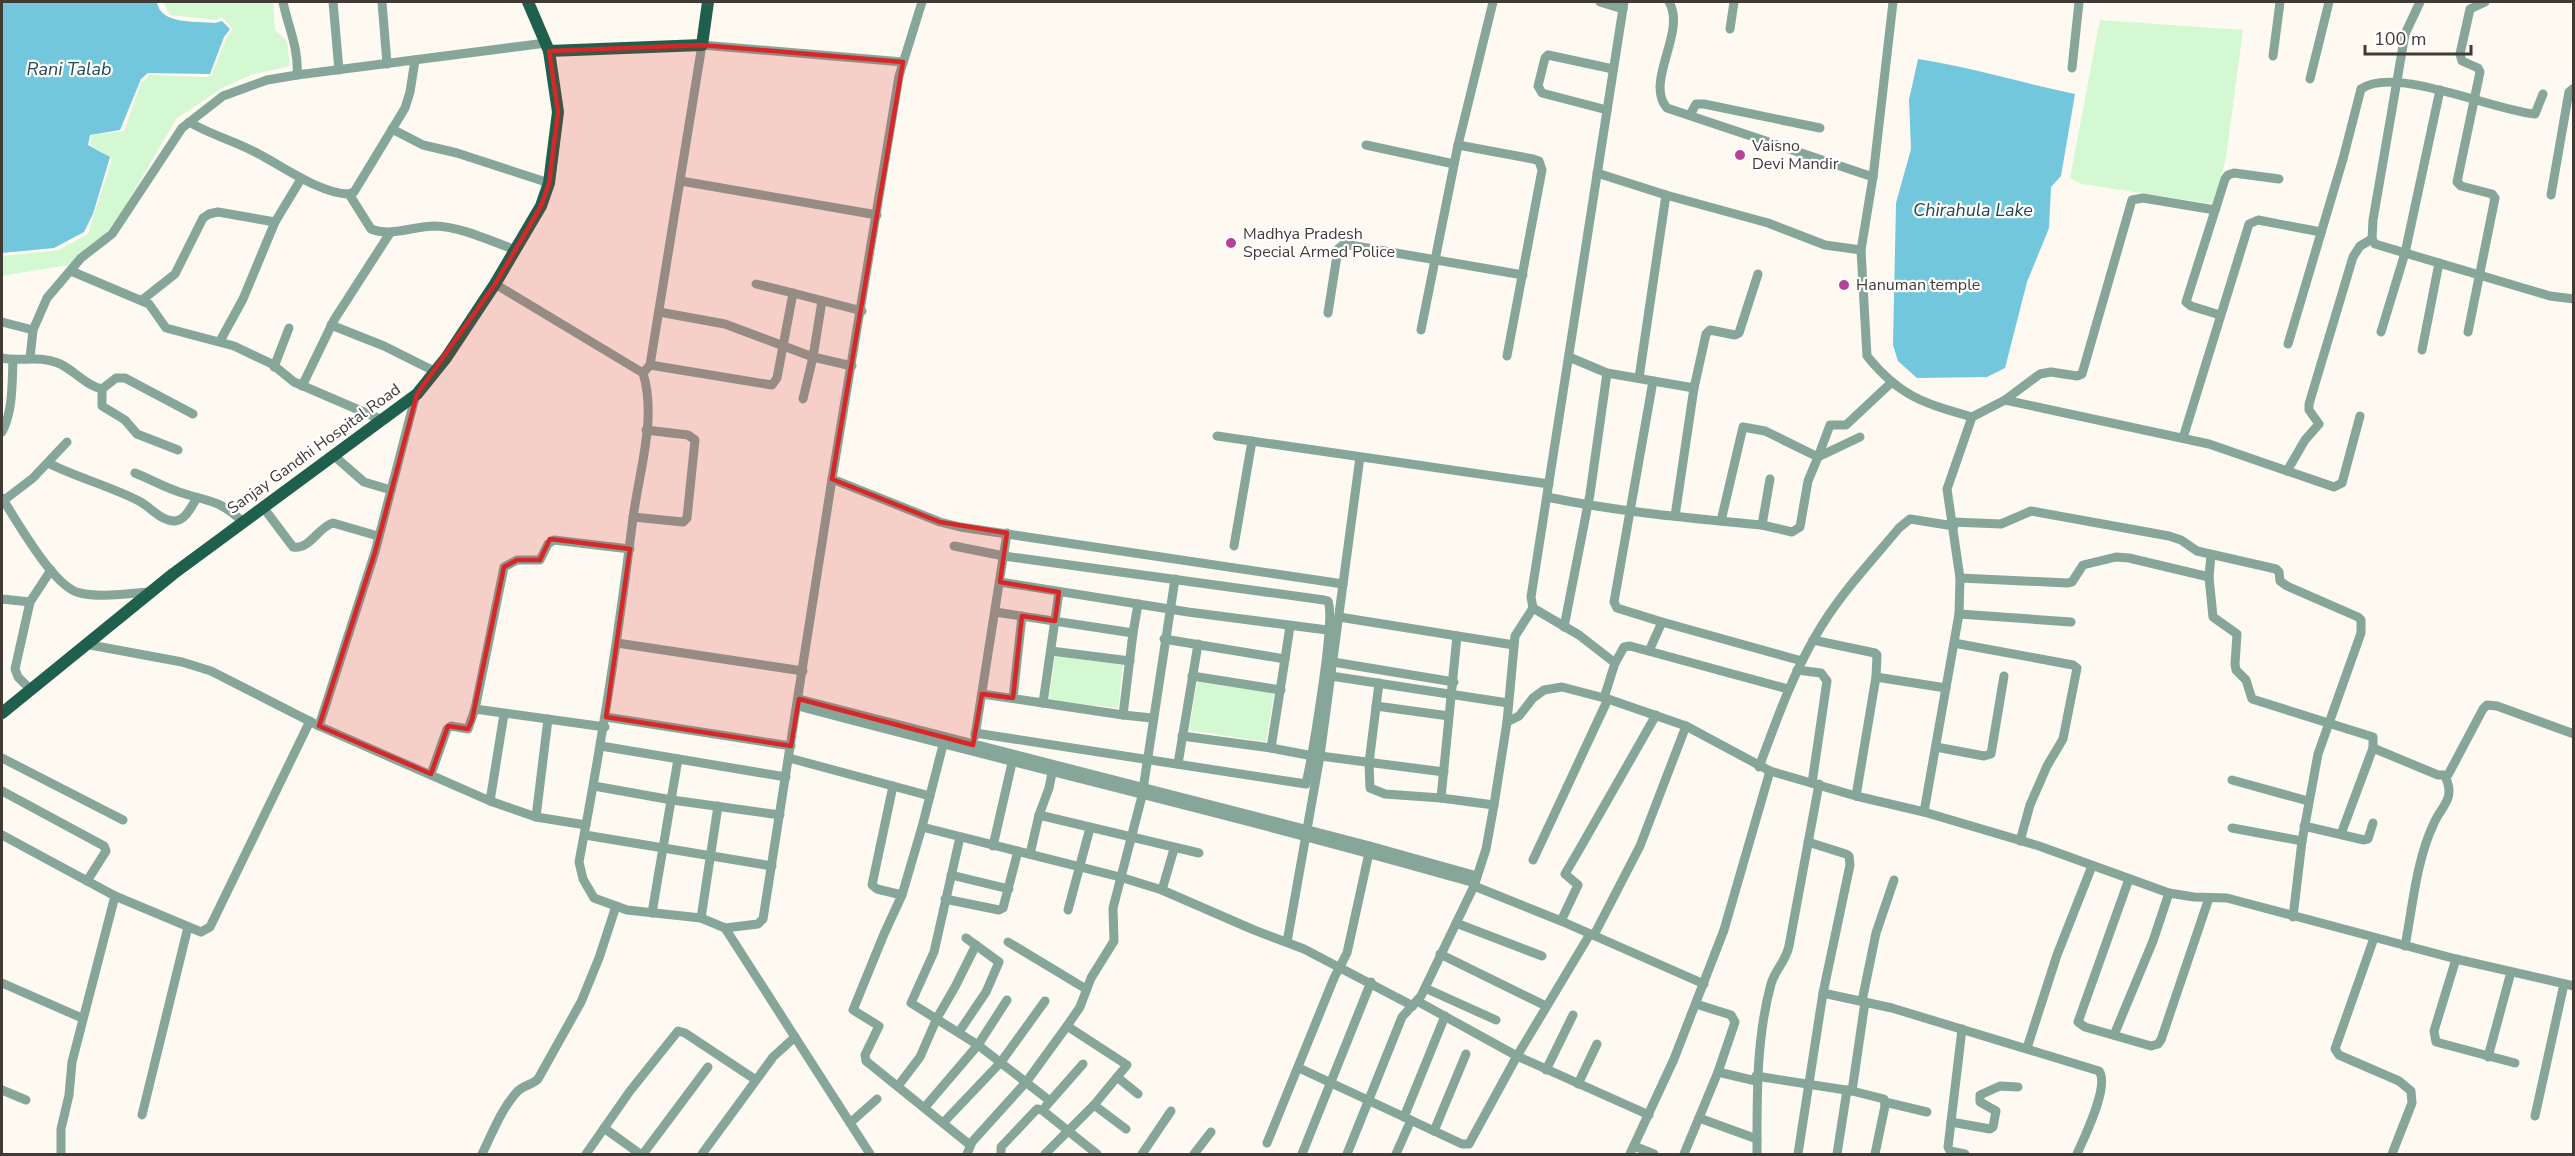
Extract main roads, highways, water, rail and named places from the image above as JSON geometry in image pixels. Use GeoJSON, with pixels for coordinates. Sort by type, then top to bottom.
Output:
{"type":"FeatureCollection","features":[{"type":"Feature","properties":{"kind":"main road","name":"Sanjay Gandhi Hospital Road"},"geometry":{"type":"LineString","coordinates":[[2,713],[7,705],[150,592],[380,419],[417,394],[446,357],[516,250],[541,206],[549,183],[558,112],[547,47],[528,2]]}},
{"type":"Feature","properties":{"kind":"main road"},"geometry":{"type":"LineString","coordinates":[[547,47],[702,45],[708,2]]}},
{"type":"Feature","properties":{"kind":"water","name":"Rani Talab"},"geometry":{"type":"Polygon","coordinates":[[[2,2],[157,2],[165,15],[172,18],[215,23],[222,21],[230,29],[224,37],[210,74],[148,73],[141,79],[120,130],[90,135],[88,145],[110,157],[93,214],[84,232],[54,248],[2,253],[2,2]]]}},
{"type":"Feature","properties":{"kind":"water","name":"Chirahula Lake"},"geometry":{"type":"Polygon","coordinates":[[[1918,59],[2075,94],[2061,176],[2051,187],[2049,228],[2027,282],[2005,368],[1987,377],[1917,378],[1898,361],[1893,345],[1896,203],[1911,149],[1909,100],[1918,59]]]}},
{"type":"Feature","properties":{"kind":"place","name":"Vaisno Devi Mandir"},"geometry":{"type":"Point","coordinates":[1740,155]}},
{"type":"Feature","properties":{"kind":"place","name":"Madhya Pradesh Special Armed Police"},"geometry":{"type":"Point","coordinates":[1231,243]}},
{"type":"Feature","properties":{"kind":"place","name":"Hanuman temple"},"geometry":{"type":"Point","coordinates":[1844,285]}}]}
